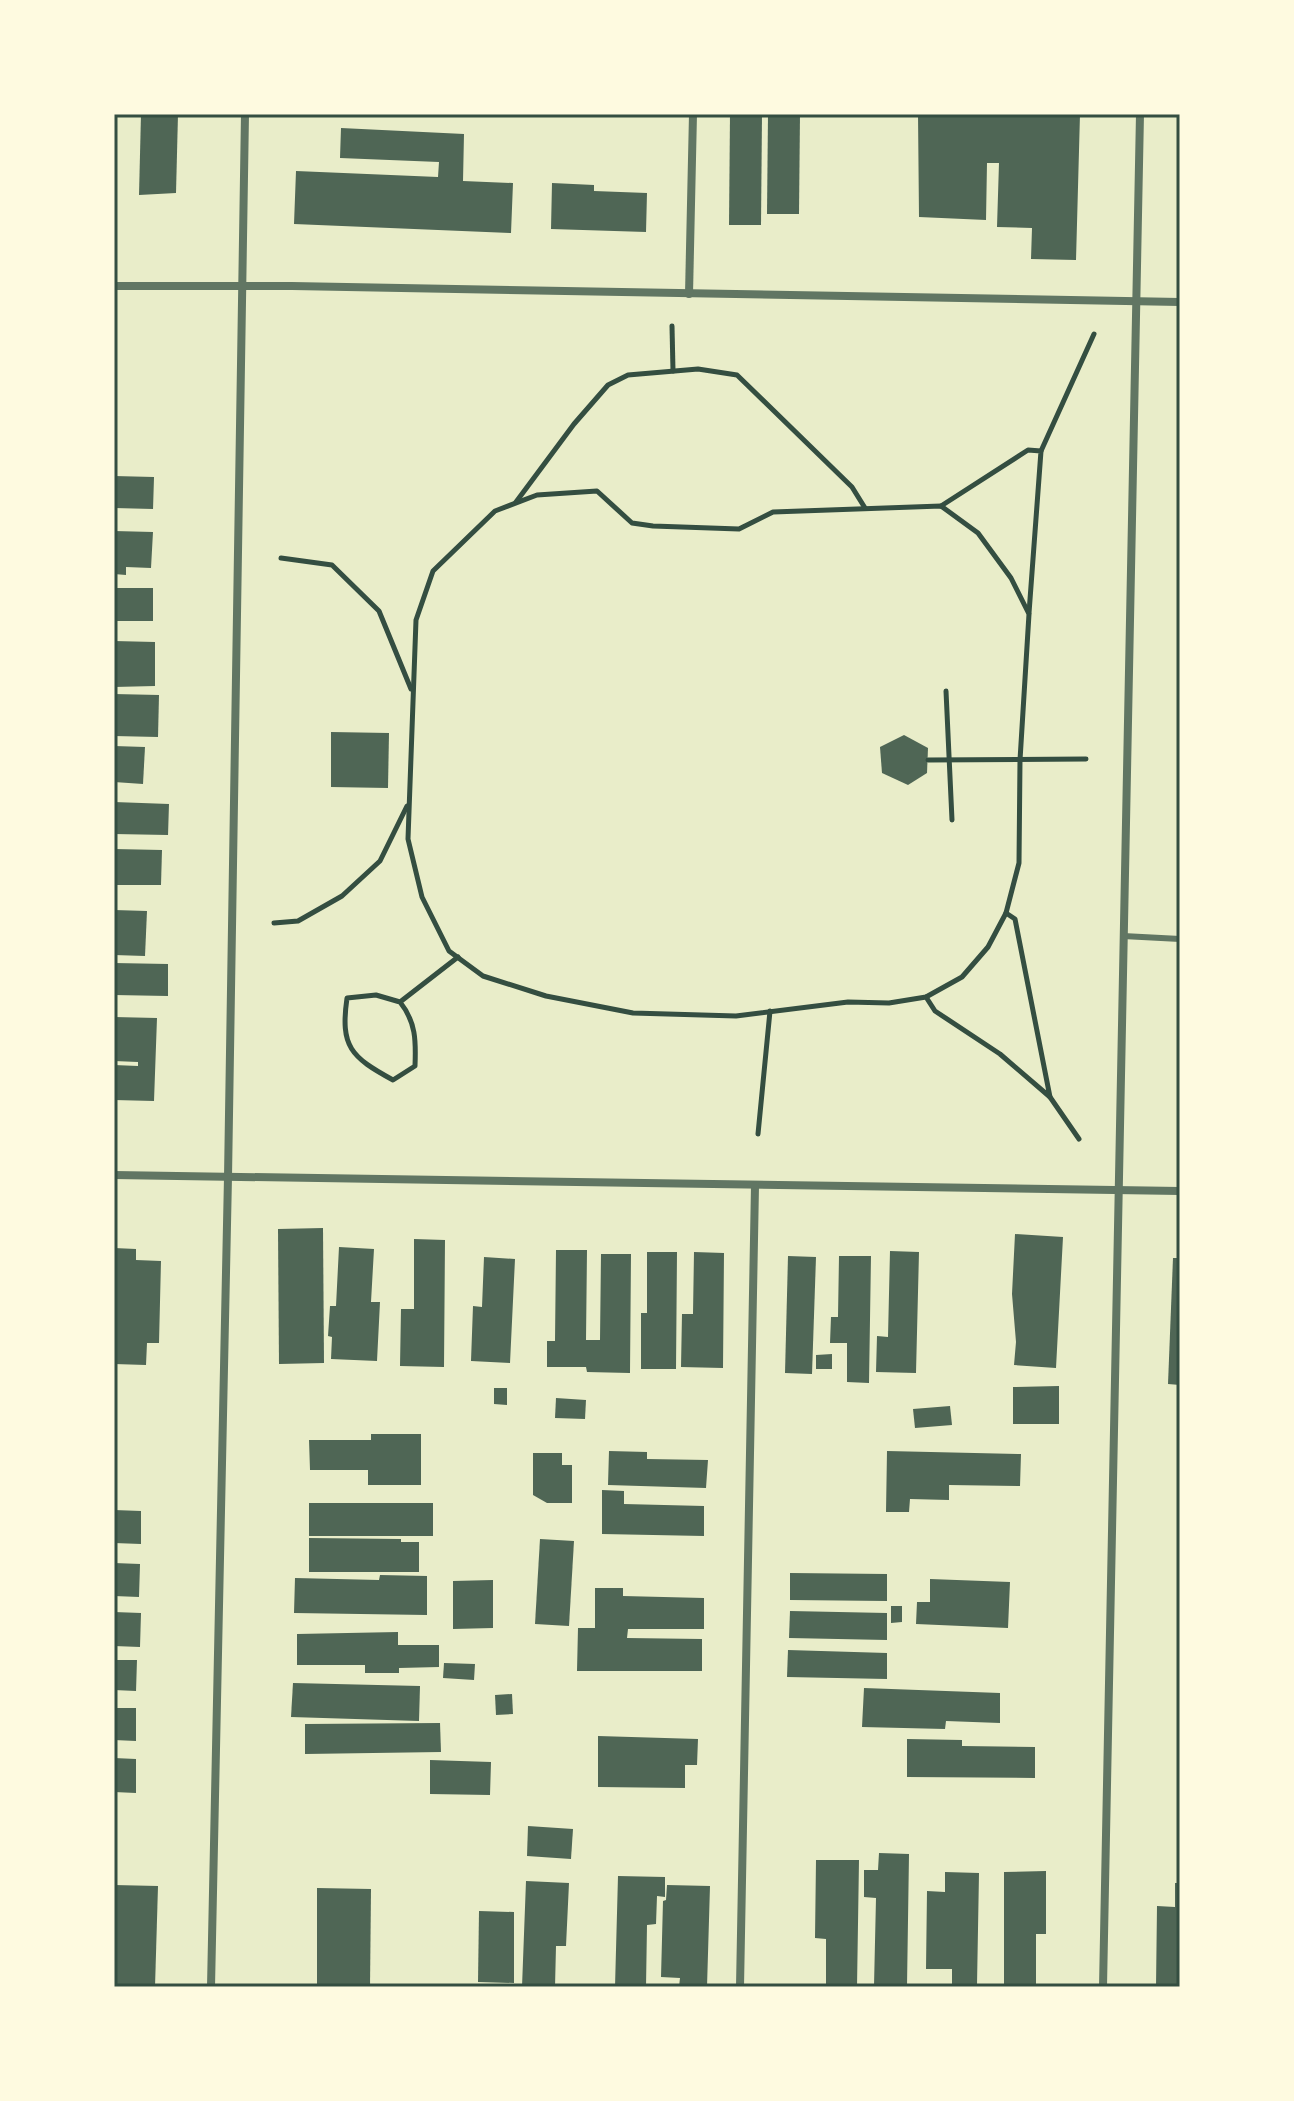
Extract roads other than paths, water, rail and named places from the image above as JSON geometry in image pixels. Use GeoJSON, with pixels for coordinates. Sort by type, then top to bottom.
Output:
{"type":"FeatureCollection","features":[{"type":"Feature","properties":{"kind":"street"},"geometry":{"type":"LineString","coordinates":[[211,1987],[245,114]]}},
{"type":"Feature","properties":{"kind":"street"},"geometry":{"type":"LineString","coordinates":[[689,294],[693,114]]}},
{"type":"Feature","properties":{"kind":"street"},"geometry":{"type":"LineString","coordinates":[[1103,1987],[1140,114]]}},
{"type":"Feature","properties":{"kind":"street"},"geometry":{"type":"LineString","coordinates":[[114,286],[1180,302]]}},
{"type":"Feature","properties":{"kind":"street"},"geometry":{"type":"LineString","coordinates":[[114,1175],[1180,1191]]}},
{"type":"Feature","properties":{"kind":"street"},"geometry":{"type":"LineString","coordinates":[[740,1987],[755,1186]]}},
{"type":"Feature","properties":{"kind":"lane"},"geometry":{"type":"LineString","coordinates":[[1123,936],[1180,939]]}}]}
